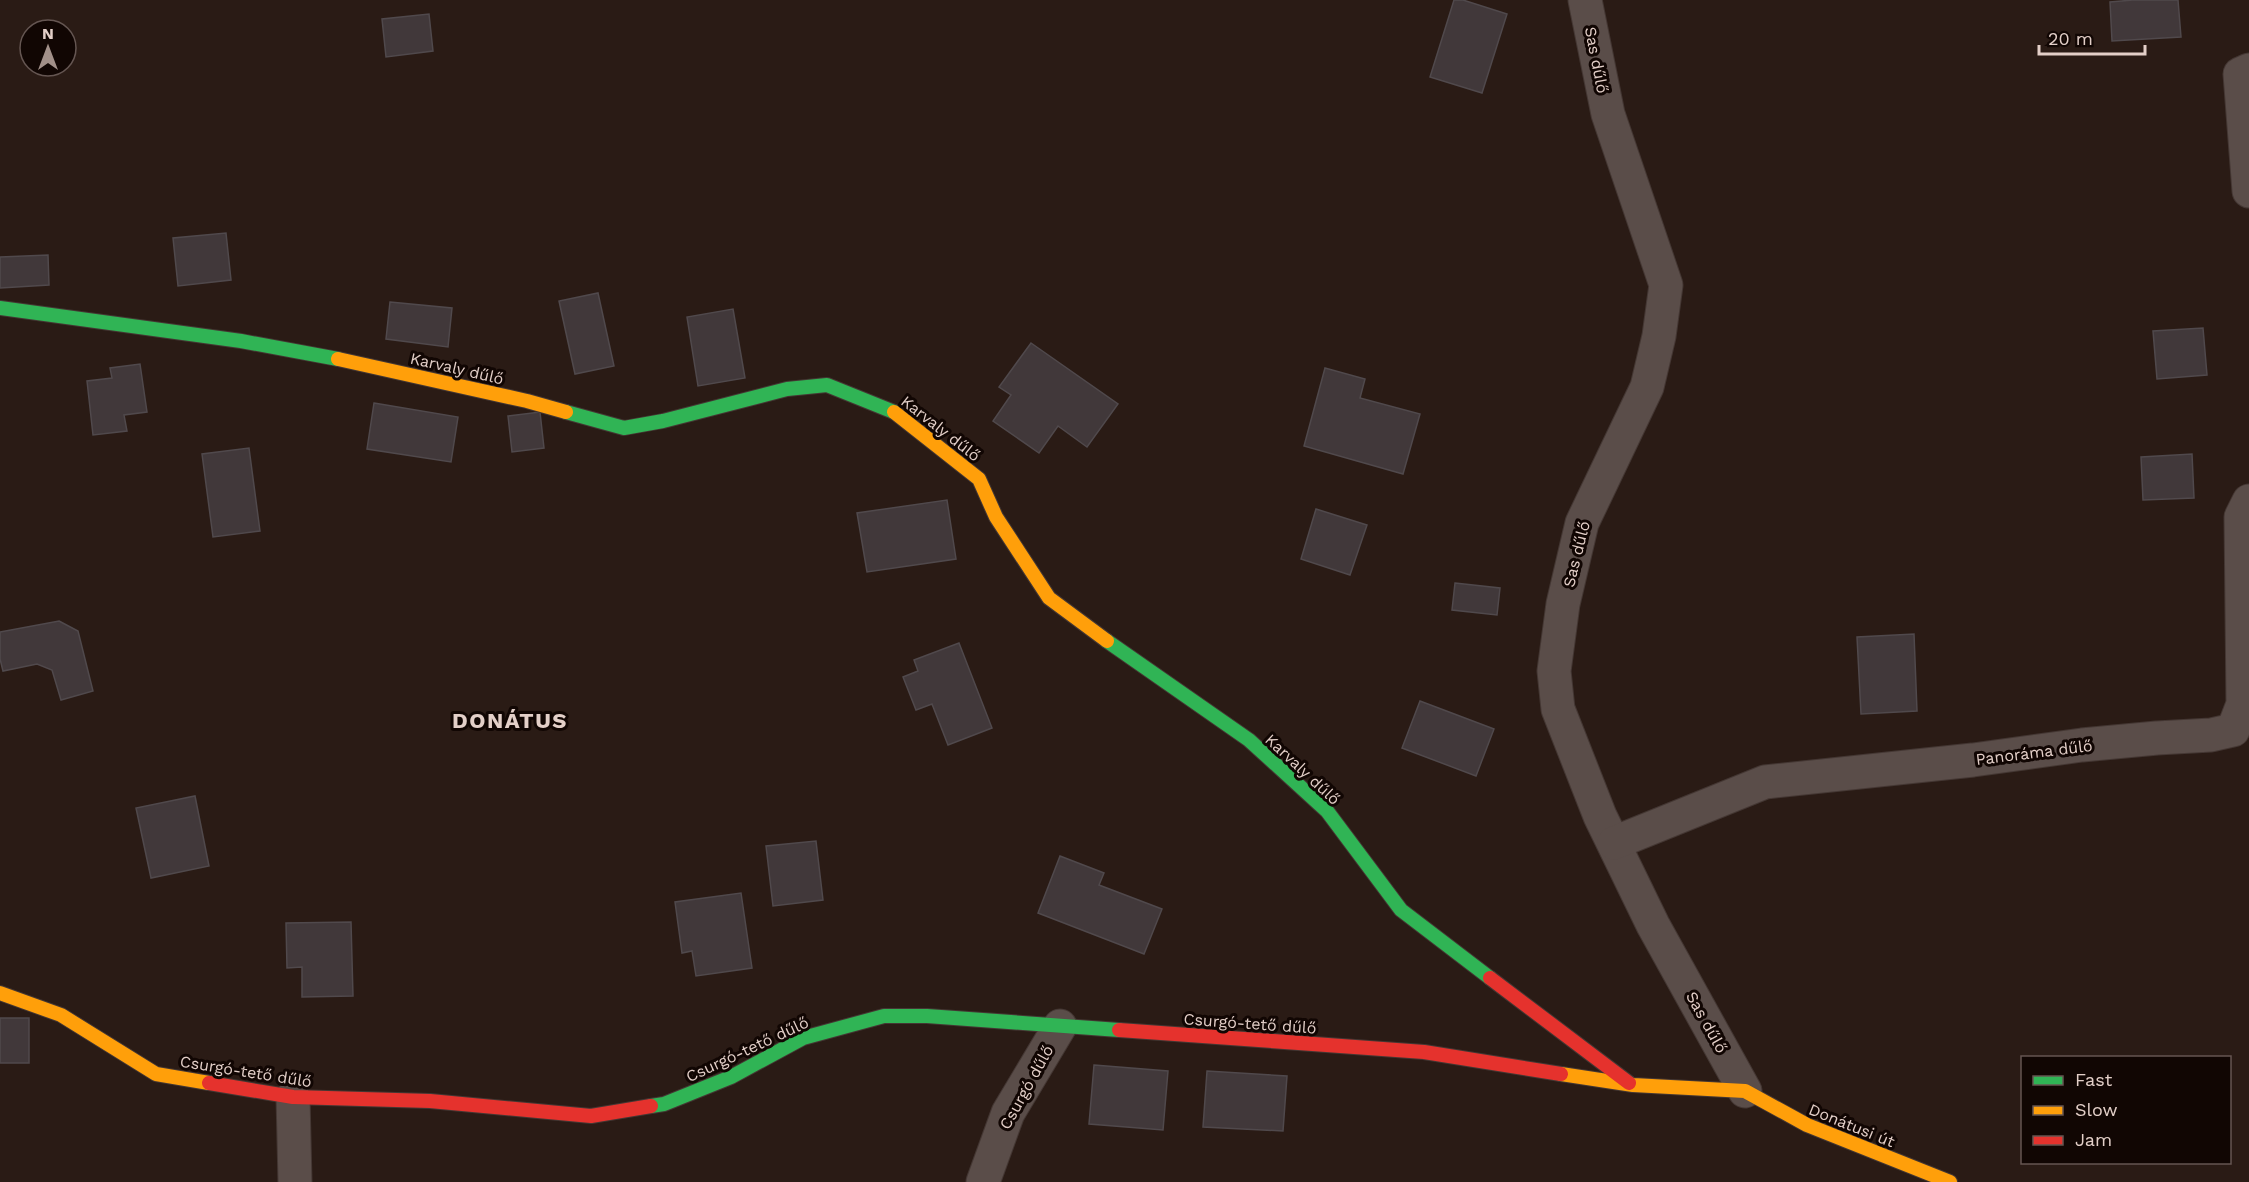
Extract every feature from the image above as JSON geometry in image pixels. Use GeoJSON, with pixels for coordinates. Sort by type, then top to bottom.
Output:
{"type":"FeatureCollection","features":[{"type":"Feature","properties":{"kind":"street","name":"Sas dűlő"},"geometry":{"type":"LineString","coordinates":[[1585,0],[1608,114],[1666,285],[1659,336],[1647,387],[1582,523],[1563,604],[1554,671],[1558,709],[1600,816],[1653,925],[1745,1091]]}},
{"type":"Feature","properties":{"kind":"street"},"geometry":{"type":"LineString","coordinates":[[2249,70],[2240,74],[2249,191]]}},
{"type":"Feature","properties":{"kind":"street","name":"Karvaly dűlő"},"geometry":{"type":"LineString","coordinates":[[0,308],[241,341],[331,357],[527,401],[624,428],[663,421],[787,389],[827,385],[891,409],[979,479],[996,517],[1049,598],[1249,741],[1327,811],[1401,910],[1633,1086]]}},
{"type":"Feature","properties":{"kind":"street","name":"Panoráma dűlő"},"geometry":{"type":"LineString","coordinates":[[1614,843],[1765,782],[1973,760],[2082,745],[2211,735],[2233,730],[2243,704],[2241,517],[2249,501]]}},
{"type":"Feature","properties":{"kind":"street","name":"Csurgó-tető dűlő"},"geometry":{"type":"LineString","coordinates":[[0,993],[61,1015],[156,1074],[293,1097],[430,1101],[591,1116],[664,1104],[731,1077],[803,1038],[884,1016],[927,1016],[1424,1052],[1633,1086],[1745,1091]]}},
{"type":"Feature","properties":{"kind":"street","name":"Csurgó dűlő"},"geometry":{"type":"LineString","coordinates":[[983,1182],[1008,1113],[1060,1026]]}},
{"type":"Feature","properties":{"kind":"street","name":"Donátusi út"},"geometry":{"type":"LineString","coordinates":[[1745,1091],[1807,1125],[1950,1182]]}},
{"type":"Feature","properties":{"kind":"street"},"geometry":{"type":"LineString","coordinates":[[293,1097],[295,1182]]}},
{"type":"Feature","properties":{"kind":"building"},"geometry":{"type":"Polygon","coordinates":[[[1454,0],[1463,0],[1507,14],[1482,93],[1430,77],[1454,0]]]}},
{"type":"Feature","properties":{"kind":"building"},"geometry":{"type":"Polygon","coordinates":[[[2178,0],[2181,37],[2112,41],[2110,2],[2178,0]]]}},
{"type":"Feature","properties":{"kind":"building"},"geometry":{"type":"Polygon","coordinates":[[[429,14],[433,51],[386,57],[382,19],[429,14]]]}},
{"type":"Feature","properties":{"kind":"building"},"geometry":{"type":"Polygon","coordinates":[[[226,233],[231,280],[178,286],[173,238],[226,233]]]}},
{"type":"Feature","properties":{"kind":"building"},"geometry":{"type":"Polygon","coordinates":[[[48,255],[49,285],[0,288],[0,257],[48,255]]]}},
{"type":"Feature","properties":{"kind":"building"},"geometry":{"type":"Polygon","coordinates":[[[598,293],[614,366],[575,374],[559,301],[598,293]]]}},
{"type":"Feature","properties":{"kind":"building"},"geometry":{"type":"Polygon","coordinates":[[[390,302],[452,308],[448,347],[386,339],[390,302]]]}},
{"type":"Feature","properties":{"kind":"building"},"geometry":{"type":"Polygon","coordinates":[[[733,309],[745,378],[698,386],[687,317],[733,309]]]}},
{"type":"Feature","properties":{"kind":"building"},"geometry":{"type":"Polygon","coordinates":[[[2203,328],[2207,375],[2157,379],[2153,331],[2203,328]]]}},
{"type":"Feature","properties":{"kind":"building"},"geometry":{"type":"Polygon","coordinates":[[[1031,343],[1118,404],[1087,447],[1058,426],[1039,453],[993,421],[1011,395],[999,387],[1031,343]]]}},
{"type":"Feature","properties":{"kind":"building"},"geometry":{"type":"Polygon","coordinates":[[[140,364],[147,412],[124,415],[127,431],[93,435],[87,381],[112,378],[110,368],[140,364]]]}},
{"type":"Feature","properties":{"kind":"building"},"geometry":{"type":"Polygon","coordinates":[[[1325,368],[1365,379],[1360,398],[1420,414],[1403,474],[1304,446],[1325,368]]]}},
{"type":"Feature","properties":{"kind":"building"},"geometry":{"type":"Polygon","coordinates":[[[374,403],[458,417],[451,462],[367,449],[374,403]]]}},
{"type":"Feature","properties":{"kind":"building"},"geometry":{"type":"Polygon","coordinates":[[[540,412],[544,448],[512,452],[508,416],[540,412]]]}},
{"type":"Feature","properties":{"kind":"building"},"geometry":{"type":"Polygon","coordinates":[[[249,448],[260,531],[213,537],[202,454],[249,448]]]}},
{"type":"Feature","properties":{"kind":"building"},"geometry":{"type":"Polygon","coordinates":[[[2192,454],[2194,498],[2143,500],[2141,457],[2192,454]]]}},
{"type":"Feature","properties":{"kind":"building"},"geometry":{"type":"Polygon","coordinates":[[[947,500],[956,559],[867,572],[857,513],[947,500]]]}},
{"type":"Feature","properties":{"kind":"building"},"geometry":{"type":"Polygon","coordinates":[[[1316,509],[1367,525],[1350,575],[1301,559],[1316,509]]]}},
{"type":"Feature","properties":{"kind":"building"},"geometry":{"type":"Polygon","coordinates":[[[1455,583],[1500,588],[1497,615],[1452,610],[1455,583]]]}},
{"type":"Feature","properties":{"kind":"building"},"geometry":{"type":"Polygon","coordinates":[[[59,621],[78,631],[93,691],[61,700],[52,670],[37,664],[3,671],[0,659],[0,632],[59,621]]]}},
{"type":"Feature","properties":{"kind":"building"},"geometry":{"type":"Polygon","coordinates":[[[1914,634],[1917,711],[1861,714],[1857,637],[1914,634]]]}},
{"type":"Feature","properties":{"kind":"building"},"geometry":{"type":"Polygon","coordinates":[[[959,643],[992,728],[948,745],[932,704],[916,710],[903,677],[918,671],[914,660],[959,643]]]}},
{"type":"Feature","properties":{"kind":"building"},"geometry":{"type":"Polygon","coordinates":[[[1420,701],[1494,729],[1476,776],[1402,748],[1420,701]]]}},
{"type":"Feature","properties":{"kind":"building"},"geometry":{"type":"Polygon","coordinates":[[[195,796],[209,866],[151,878],[136,808],[195,796]]]}},
{"type":"Feature","properties":{"kind":"building"},"geometry":{"type":"Polygon","coordinates":[[[816,841],[823,900],[773,906],[766,846],[816,841]]]}},
{"type":"Feature","properties":{"kind":"building"},"geometry":{"type":"Polygon","coordinates":[[[1060,856],[1104,873],[1099,885],[1162,909],[1144,954],[1038,913],[1060,856]]]}},
{"type":"Feature","properties":{"kind":"building"},"geometry":{"type":"Polygon","coordinates":[[[741,893],[752,968],[696,976],[692,951],[682,953],[675,902],[741,893]]]}},
{"type":"Feature","properties":{"kind":"building"},"geometry":{"type":"Polygon","coordinates":[[[351,922],[353,996],[302,997],[302,967],[287,968],[286,923],[351,922]]]}},
{"type":"Feature","properties":{"kind":"building"},"geometry":{"type":"Polygon","coordinates":[[[0,1018],[29,1018],[29,1063],[0,1063],[0,1018]]]}},
{"type":"Feature","properties":{"kind":"building"},"geometry":{"type":"Polygon","coordinates":[[[1094,1065],[1168,1071],[1163,1130],[1089,1124],[1094,1065]]]}},
{"type":"Feature","properties":{"kind":"building"},"geometry":{"type":"Polygon","coordinates":[[[1207,1071],[1287,1076],[1283,1131],[1203,1127],[1207,1071]]]}},
{"type":"Feature","properties":{"kind":"traffic: fast"},"geometry":{"type":"LineString","coordinates":[[0,308],[241,341],[338,359]]}},
{"type":"Feature","properties":{"kind":"traffic: fast"},"geometry":{"type":"LineString","coordinates":[[566,412],[624,428],[663,421],[787,389],[827,385],[894,412]]}},
{"type":"Feature","properties":{"kind":"traffic: fast"},"geometry":{"type":"LineString","coordinates":[[1107,641],[1249,740],[1327,811],[1401,910],[1490,978]]}},
{"type":"Feature","properties":{"kind":"traffic: fast"},"geometry":{"type":"LineString","coordinates":[[651,1106],[664,1104],[731,1077],[803,1038],[884,1016],[927,1016],[1119,1030]]}},
{"type":"Feature","properties":{"kind":"traffic: slow"},"geometry":{"type":"LineString","coordinates":[[338,359],[527,401],[566,412]]}},
{"type":"Feature","properties":{"kind":"traffic: slow"},"geometry":{"type":"LineString","coordinates":[[894,412],[979,479],[996,517],[1049,598],[1107,641]]}},
{"type":"Feature","properties":{"kind":"traffic: slow"},"geometry":{"type":"LineString","coordinates":[[0,993],[61,1015],[156,1074],[209,1083]]}},
{"type":"Feature","properties":{"kind":"traffic: slow"},"geometry":{"type":"LineString","coordinates":[[1561,1074],[1633,1085],[1745,1091],[1807,1125],[1950,1182]]}},
{"type":"Feature","properties":{"kind":"traffic: jam"},"geometry":{"type":"LineString","coordinates":[[1490,978],[1629,1083]]}},
{"type":"Feature","properties":{"kind":"traffic: jam"},"geometry":{"type":"LineString","coordinates":[[1119,1030],[1424,1052],[1561,1074]]}},
{"type":"Feature","properties":{"kind":"traffic: jam"},"geometry":{"type":"LineString","coordinates":[[209,1083],[293,1097],[430,1101],[591,1116],[651,1106]]}},
{"type":"Feature","properties":{"kind":"district","name":"DONÁTUS"},"geometry":{"type":"Point","coordinates":[510,720]}}]}
